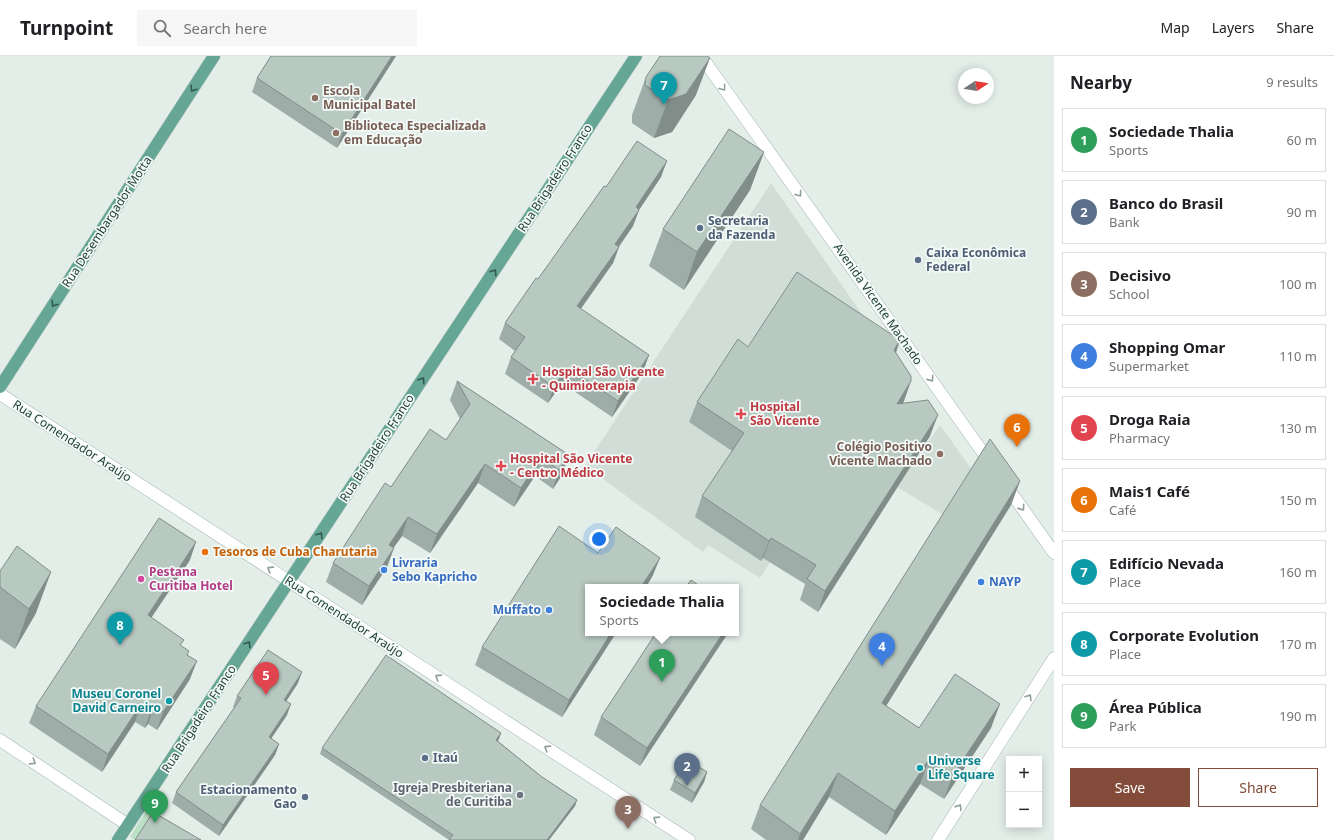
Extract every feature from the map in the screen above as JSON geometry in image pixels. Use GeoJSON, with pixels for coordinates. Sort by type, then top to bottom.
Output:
{"type":"FeatureCollection","features":[{"type":"Feature","properties":{"kind":"main road","name":"Rua Desembargador Motta"},"geometry":{"type":"LineString","coordinates":[[0,387],[214,56]]}},
{"type":"Feature","properties":{"kind":"main road","name":"Rua Brigadeiro Franco"},"geometry":{"type":"LineString","coordinates":[[118,840],[636,56]]}},
{"type":"Feature","properties":{"kind":"street","name":"Avenida Vicente Machado"},"geometry":{"type":"LineString","coordinates":[[701,56],[1054,553]]}},
{"type":"Feature","properties":{"kind":"street","name":"Rua Comendador Araújo"},"geometry":{"type":"LineString","coordinates":[[0,394],[688,840]]}},
{"type":"Feature","properties":{"kind":"street"},"geometry":{"type":"LineString","coordinates":[[938,840],[1054,658]]}},
{"type":"Feature","properties":{"kind":"street"},"geometry":{"type":"LineString","coordinates":[[0,740],[128,825]]}},
{"type":"Feature","properties":{"kind":"shaded area","name":"Hospital São Vicente"},"geometry":{"type":"Polygon","coordinates":[[[771,183],[896,363],[760,578],[708,545],[703,552],[585,466],[771,183]]]}},
{"type":"Feature","properties":{"kind":"shaded area","name":"Colégio Positivo Vicente Machado"},"geometry":{"type":"Polygon","coordinates":[[[940,425],[982,484],[959,524],[897,487],[940,425]]]}},
{"type":"Feature","properties":{"kind":"green space"},"geometry":{"type":"Polygon","coordinates":[[[148,808],[199,840],[135,840],[130,837],[148,808]]]}},
{"type":"Feature","properties":{"kind":"building","name":"Escola Municipal Batel"},"geometry":{"type":"Polygon","coordinates":[[[271,56],[392,56],[342,134],[257,78],[271,56]]]}},
{"type":"Feature","properties":{"kind":"building"},"geometry":{"type":"Polygon","coordinates":[[[660,56],[707,56],[710,58],[686,94],[668,100],[645,85],[646,77],[660,56]]]}},
{"type":"Feature","properties":{"kind":"building"},"geometry":{"type":"Polygon","coordinates":[[[729,129],[764,152],[697,252],[663,229],[729,129]]]}},
{"type":"Feature","properties":{"kind":"building"},"geometry":{"type":"Polygon","coordinates":[[[637,141],[667,161],[636,207],[639,210],[615,244],[619,247],[577,306],[649,355],[618,401],[567,367],[554,387],[511,357],[525,337],[505,323],[536,278],[538,279],[604,186],[606,187],[637,141]]]}},
{"type":"Feature","properties":{"kind":"building"},"geometry":{"type":"Polygon","coordinates":[[[797,272],[900,340],[894,350],[911,376],[911,381],[897,404],[928,400],[938,415],[825,591],[807,579],[816,565],[771,538],[769,541],[702,496],[744,433],[697,402],[738,339],[748,347],[797,272]]]}},
{"type":"Feature","properties":{"kind":"building"},"geometry":{"type":"Polygon","coordinates":[[[457,381],[569,455],[559,470],[541,457],[521,488],[485,464],[437,534],[408,517],[389,545],[394,548],[369,586],[333,563],[385,483],[391,487],[430,429],[446,440],[470,404],[457,381]]]}},
{"type":"Feature","properties":{"kind":"building"},"geometry":{"type":"Polygon","coordinates":[[[990,439],[1020,481],[882,703],[919,728],[955,674],[1000,704],[953,775],[929,759],[895,811],[838,773],[800,834],[760,805],[990,439]]]}},
{"type":"Feature","properties":{"kind":"building"},"geometry":{"type":"Polygon","coordinates":[[[159,518],[196,542],[148,615],[184,640],[180,645],[189,651],[187,655],[197,661],[163,712],[154,706],[151,710],[141,704],[108,754],[36,706],[159,518]]]}},
{"type":"Feature","properties":{"kind":"building","name":"Muffato"},"geometry":{"type":"Polygon","coordinates":[[[559,526],[598,553],[616,527],[660,558],[643,584],[585,584],[585,636],[609,636],[569,700],[482,647],[559,526]]]}},
{"type":"Feature","properties":{"kind":"building"},"geometry":{"type":"Polygon","coordinates":[[[17,546],[51,572],[29,609],[0,587],[0,571],[17,546]]]}},
{"type":"Feature","properties":{"kind":"building"},"geometry":{"type":"Polygon","coordinates":[[[691,580],[697,584],[688,584],[691,580]]]}},
{"type":"Feature","properties":{"kind":"building"},"geometry":{"type":"Polygon","coordinates":[[[654,636],[721,636],[647,748],[601,717],[654,636]]]}},
{"type":"Feature","properties":{"kind":"building"},"geometry":{"type":"Polygon","coordinates":[[[268,650],[302,672],[284,700],[291,704],[269,737],[279,744],[223,825],[176,792],[241,698],[237,696],[268,650]]]}},
{"type":"Feature","properties":{"kind":"building"},"geometry":{"type":"Polygon","coordinates":[[[386,655],[501,733],[496,740],[542,777],[577,800],[547,840],[449,840],[453,835],[322,748],[386,655]]]}},
{"type":"Feature","properties":{"kind":"building"},"geometry":{"type":"Polygon","coordinates":[[[687,759],[707,772],[695,793],[674,780],[687,759]]]}},
{"type":"Feature","properties":{"kind":"building"},"geometry":{"type":"Polygon","coordinates":[[[153,812],[201,840],[135,840],[153,812]]]}},
{"type":"Feature","properties":{"kind":"place","name":"Escola Municipal Batel"},"geometry":{"type":"Point","coordinates":[315,98]}},
{"type":"Feature","properties":{"kind":"place","name":"Edifício Nevada"},"geometry":{"type":"Point","coordinates":[664,105]}},
{"type":"Feature","properties":{"kind":"place","name":"Biblioteca Especializada em Educação"},"geometry":{"type":"Point","coordinates":[336,133]}},
{"type":"Feature","properties":{"kind":"place","name":"Secretaria da Fazenda"},"geometry":{"type":"Point","coordinates":[700,228]}},
{"type":"Feature","properties":{"kind":"place","name":"Caixa Econômica Federal"},"geometry":{"type":"Point","coordinates":[918,260]}},
{"type":"Feature","properties":{"kind":"place","name":"Hospital São Vicente - Quimioterapia"},"geometry":{"type":"Point","coordinates":[533,379]}},
{"type":"Feature","properties":{"kind":"place","name":"Hospital São Vicente"},"geometry":{"type":"Point","coordinates":[741,414]}},
{"type":"Feature","properties":{"kind":"place","name":"Mais1 Café"},"geometry":{"type":"Point","coordinates":[1017,447]}},
{"type":"Feature","properties":{"kind":"place","name":"Colégio Positivo Vicente Machado"},"geometry":{"type":"Point","coordinates":[940,454]}},
{"type":"Feature","properties":{"kind":"place","name":"Hospital São Vicente - Centro Médico"},"geometry":{"type":"Point","coordinates":[501,466]}},
{"type":"Feature","properties":{"kind":"place","name":"Tesoros de Cuba Charutaria"},"geometry":{"type":"Point","coordinates":[205,552]}},
{"type":"Feature","properties":{"kind":"place","name":"Livraria Sebo Kapricho"},"geometry":{"type":"Point","coordinates":[384,570]}},
{"type":"Feature","properties":{"kind":"place","name":"Pestana Curitiba Hotel"},"geometry":{"type":"Point","coordinates":[141,579]}},
{"type":"Feature","properties":{"kind":"place","name":"NAYP"},"geometry":{"type":"Point","coordinates":[981,582]}},
{"type":"Feature","properties":{"kind":"place","name":"Muffato"},"geometry":{"type":"Point","coordinates":[549,610]}},
{"type":"Feature","properties":{"kind":"place","name":"Corporate Evolution"},"geometry":{"type":"Point","coordinates":[120,645]}},
{"type":"Feature","properties":{"kind":"place","name":"Shopping Omar"},"geometry":{"type":"Point","coordinates":[882,666]}},
{"type":"Feature","properties":{"kind":"place","name":"Sociedade Thalia"},"geometry":{"type":"Point","coordinates":[662,682]}},
{"type":"Feature","properties":{"kind":"place","name":"Droga Raia"},"geometry":{"type":"Point","coordinates":[266,695]}},
{"type":"Feature","properties":{"kind":"place","name":"Museu Coronel David Carneiro"},"geometry":{"type":"Point","coordinates":[169,701]}},
{"type":"Feature","properties":{"kind":"place","name":"Itaú"},"geometry":{"type":"Point","coordinates":[425,758]}},
{"type":"Feature","properties":{"kind":"place","name":"Universe Life Square"},"geometry":{"type":"Point","coordinates":[920,768]}},
{"type":"Feature","properties":{"kind":"place","name":"Banco do Brasil"},"geometry":{"type":"Point","coordinates":[687,786]}},
{"type":"Feature","properties":{"kind":"place","name":"Igreja Presbiteriana de Curitiba"},"geometry":{"type":"Point","coordinates":[520,795]}},
{"type":"Feature","properties":{"kind":"place","name":"Estacionamento Gao"},"geometry":{"type":"Point","coordinates":[305,797]}},
{"type":"Feature","properties":{"kind":"place","name":"Área Pública"},"geometry":{"type":"Point","coordinates":[155,823]}},
{"type":"Feature","properties":{"kind":"place","name":"Decisivo"},"geometry":{"type":"Point","coordinates":[628,829]}}]}
